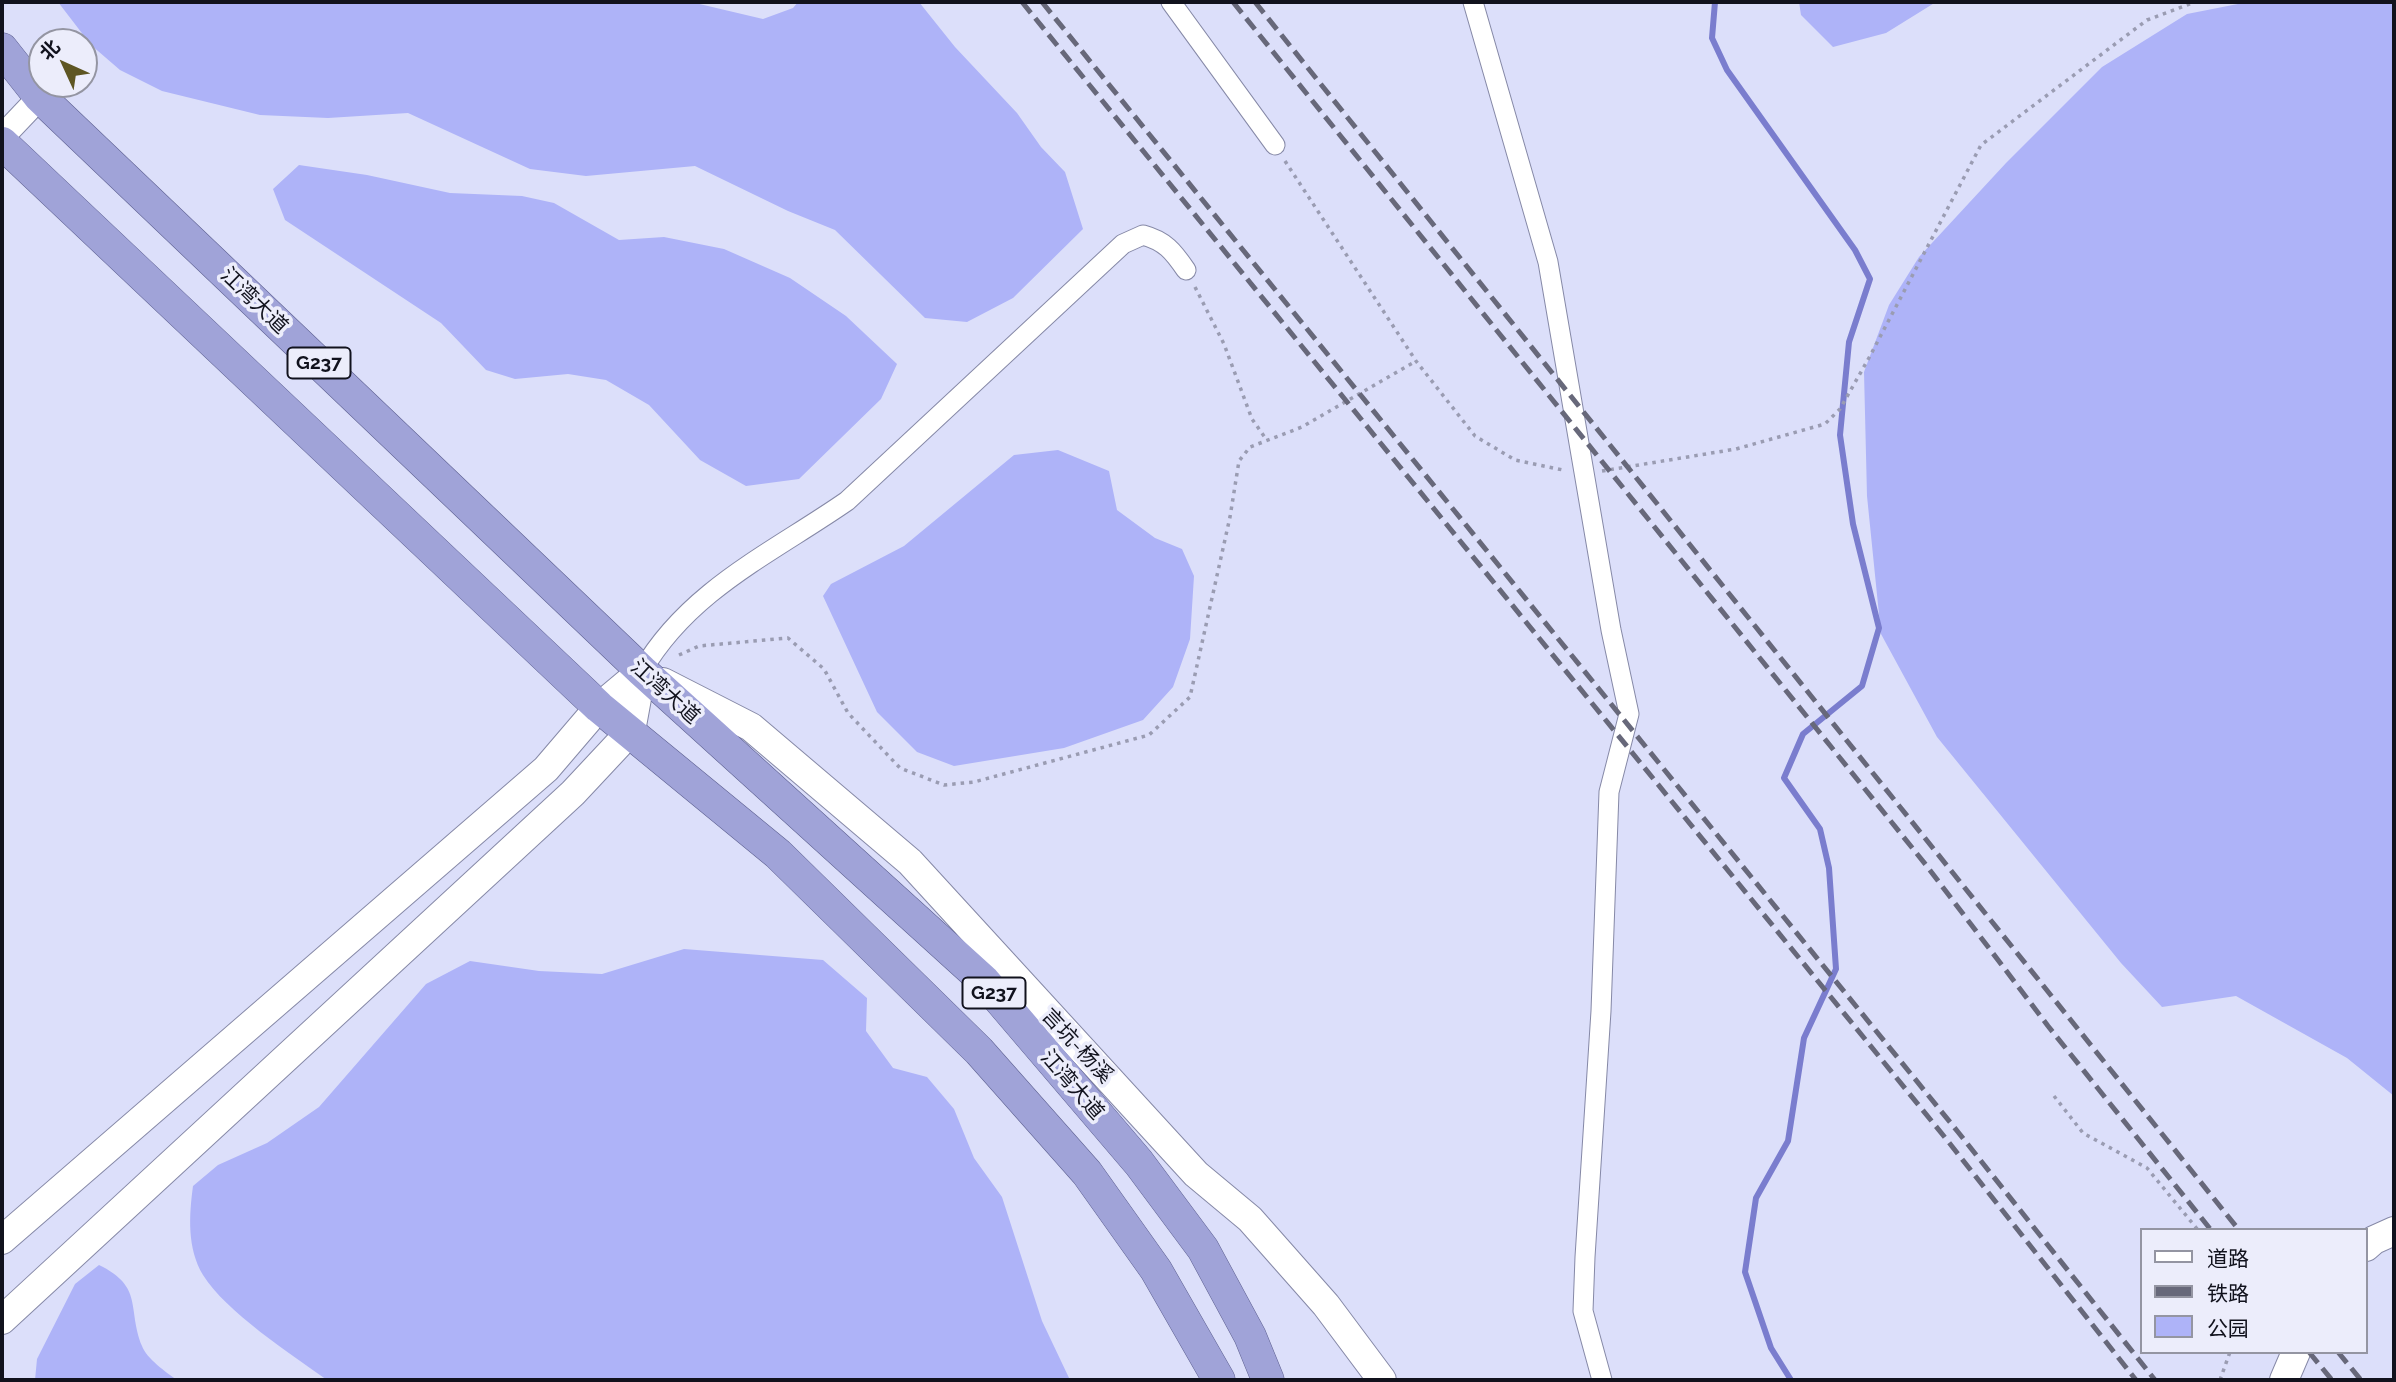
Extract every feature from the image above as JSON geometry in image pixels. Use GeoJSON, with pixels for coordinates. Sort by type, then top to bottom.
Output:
{"type":"FeatureCollection","features":[{"type":"Feature","properties":{"kind":"highway","name":"江湾大道"},"geometry":{"type":"LineString","coordinates":[[2,49],[28,82]]}},
{"type":"Feature","properties":{"kind":"highway","name":"江湾大道"},"geometry":{"type":"LineString","coordinates":[[41,98],[642,671],[983,980],[1139,1163],[1203,1249],[1250,1336],[1268,1380]]}},
{"type":"Feature","properties":{"kind":"highway","name":"G237"},"geometry":{"type":"LineString","coordinates":[[2,140],[598,707],[631,731],[778,854],[979,1051],[1087,1173],[1156,1270],[1219,1380]]}},
{"type":"Feature","properties":{"kind":"main road"},"geometry":{"type":"LineString","coordinates":[[2,1240],[546,769],[598,707],[642,671]]}},
{"type":"Feature","properties":{"kind":"main road"},"geometry":{"type":"LineString","coordinates":[[2,1320],[573,793],[631,731],[642,671]]}},
{"type":"Feature","properties":{"kind":"main road","name":"言坑-杨溪"},"geometry":{"type":"LineString","coordinates":[[642,671],[751,727],[909,862],[1196,1174],[1250,1219],[1326,1305],[1382,1380]]}},
{"type":"Feature","properties":{"kind":"main road"},"geometry":{"type":"LineString","coordinates":[[2368,1246],[2394,1231]]}},
{"type":"Feature","properties":{"kind":"main road"},"geometry":{"type":"LineString","coordinates":[[2284,1380],[2295,1354]]}},
{"type":"Feature","properties":{"kind":"street"},"geometry":{"type":"LineString","coordinates":[[1171,2],[1275,145]]}},
{"type":"Feature","properties":{"kind":"street"},"geometry":{"type":"LineString","coordinates":[[1473,2],[1548,262],[1629,714],[1609,792],[1601,1011],[1585,1257],[1583,1311],[1602,1380]]}},
{"type":"Feature","properties":{"kind":"street"},"geometry":{"type":"LineString","coordinates":[[2,140],[39,98]]}},
{"type":"Feature","properties":{"kind":"street"},"geometry":{"type":"LineString","coordinates":[[642,671],[660,641],[711,590],[747,563],[797,536],[847,501],[1123,244],[1143,234],[1154,238],[1173,250],[1186,270]]}},
{"type":"Feature","properties":{"kind":"path"},"geometry":{"type":"LineString","coordinates":[[1275,145],[1416,361],[1475,436],[1515,460],[1585,474],[1747,446],[1825,424],[1840,410],[1981,145],[2147,20],[2195,2]]}},
{"type":"Feature","properties":{"kind":"path"},"geometry":{"type":"LineString","coordinates":[[1186,270],[1224,344],[1252,419],[1266,439]]}},
{"type":"Feature","properties":{"kind":"path"},"geometry":{"type":"LineString","coordinates":[[642,671],[699,646],[788,638],[824,669],[848,713],[900,768],[944,785],[986,779],[1149,735],[1190,697],[1210,615],[1239,461],[1250,447],[1302,427],[1416,361]]}},
{"type":"Feature","properties":{"kind":"path"},"geometry":{"type":"LineString","coordinates":[[2054,1096],[2083,1133],[2147,1168],[2196,1228]]}},
{"type":"Feature","properties":{"kind":"path"},"geometry":{"type":"LineString","coordinates":[[2220,1380],[2229,1354]]}},
{"type":"Feature","properties":{"kind":"green space"},"geometry":{"type":"Polygon","coordinates":[[[58,2],[691,2],[763,19],[793,8],[798,2],[919,2],[1065,172],[1083,229],[1013,298],[967,322],[925,318],[835,230],[788,211],[695,166],[586,176],[530,169],[408,113],[328,118],[260,115],[162,91],[120,70],[98,51],[98,28],[78,28],[58,2]]]}},
{"type":"Feature","properties":{"kind":"green space"},"geometry":{"type":"Polygon","coordinates":[[[1799,2],[1936,2],[1886,33],[1833,47],[1801,15],[1799,2]]]}},
{"type":"Feature","properties":{"kind":"green space"},"geometry":{"type":"Polygon","coordinates":[[[2248,2],[2394,2],[2394,1096],[2347,1058],[2236,996],[2162,1007],[2121,963],[1937,737],[1881,634],[1867,496],[1864,372],[1889,305],[1919,257],[2006,163],[2102,67],[2187,14],[2248,2]]]}},
{"type":"Feature","properties":{"kind":"green space"},"geometry":{"type":"Polygon","coordinates":[[[299,165],[367,175],[450,193],[522,196],[554,203],[619,240],[664,237],[724,249],[790,278],[846,316],[897,364],[881,399],[799,479],[746,486],[700,460],[649,405],[606,380],[568,374],[515,379],[486,370],[441,323],[285,220],[273,189],[299,165]]]}},
{"type":"Feature","properties":{"kind":"green space"},"geometry":{"type":"Polygon","coordinates":[[[1058,450],[1109,471],[1117,510],[1155,538],[1182,549],[1194,576],[1190,639],[1173,687],[1143,720],[1064,748],[954,766],[917,752],[877,712],[823,596],[831,584],[904,546],[1014,455],[1058,450]]]}},
{"type":"Feature","properties":{"kind":"green space"},"geometry":{"type":"Polygon","coordinates":[[[684,949],[823,960],[867,998],[866,1031],[893,1068],[927,1077],[954,1109],[974,1158],[1002,1197],[1042,1321],[1070,1380],[327,1380],[243,1317],[213,1289],[203,1275],[192,1243],[190,1220],[193,1186],[218,1165],[267,1143],[319,1107],[426,984],[470,961],[539,971],[602,974],[684,949]]]}},
{"type":"Feature","properties":{"kind":"green space"},"geometry":{"type":"Polygon","coordinates":[[[99,1265],[113,1273],[128,1290],[144,1351],[177,1380],[35,1380],[37,1359],[75,1284],[99,1265]]]}},
{"type":"Feature","properties":{"kind":"waterway"},"geometry":{"type":"LineString","coordinates":[[1715,2],[1712,38],[1727,70],[1855,250],[1870,279],[1849,342],[1840,435],[1853,524],[1879,628],[1862,686],[1803,734],[1784,778],[1820,829],[1829,868],[1836,969],[1804,1038],[1788,1141],[1756,1198],[1745,1272],[1771,1348],[1791,1380]]}},
{"type":"Feature","properties":{"kind":"railway"},"geometry":{"type":"LineString","coordinates":[[1022,2],[1947,1140],[2136,1380]]}},
{"type":"Feature","properties":{"kind":"railway"},"geometry":{"type":"LineString","coordinates":[[1042,2],[1958,1132],[2155,1380]]}},
{"type":"Feature","properties":{"kind":"railway"},"geometry":{"type":"LineString","coordinates":[[1233,2],[1926,865],[2048,1026],[2209,1228]]}},
{"type":"Feature","properties":{"kind":"railway"},"geometry":{"type":"LineString","coordinates":[[1255,2],[2237,1228]]}},
{"type":"Feature","properties":{"kind":"railway"},"geometry":{"type":"LineString","coordinates":[[2311,1354],[2332,1380]]}},
{"type":"Feature","properties":{"kind":"railway"},"geometry":{"type":"LineString","coordinates":[[2340,1354],[2361,1380]]}}]}
